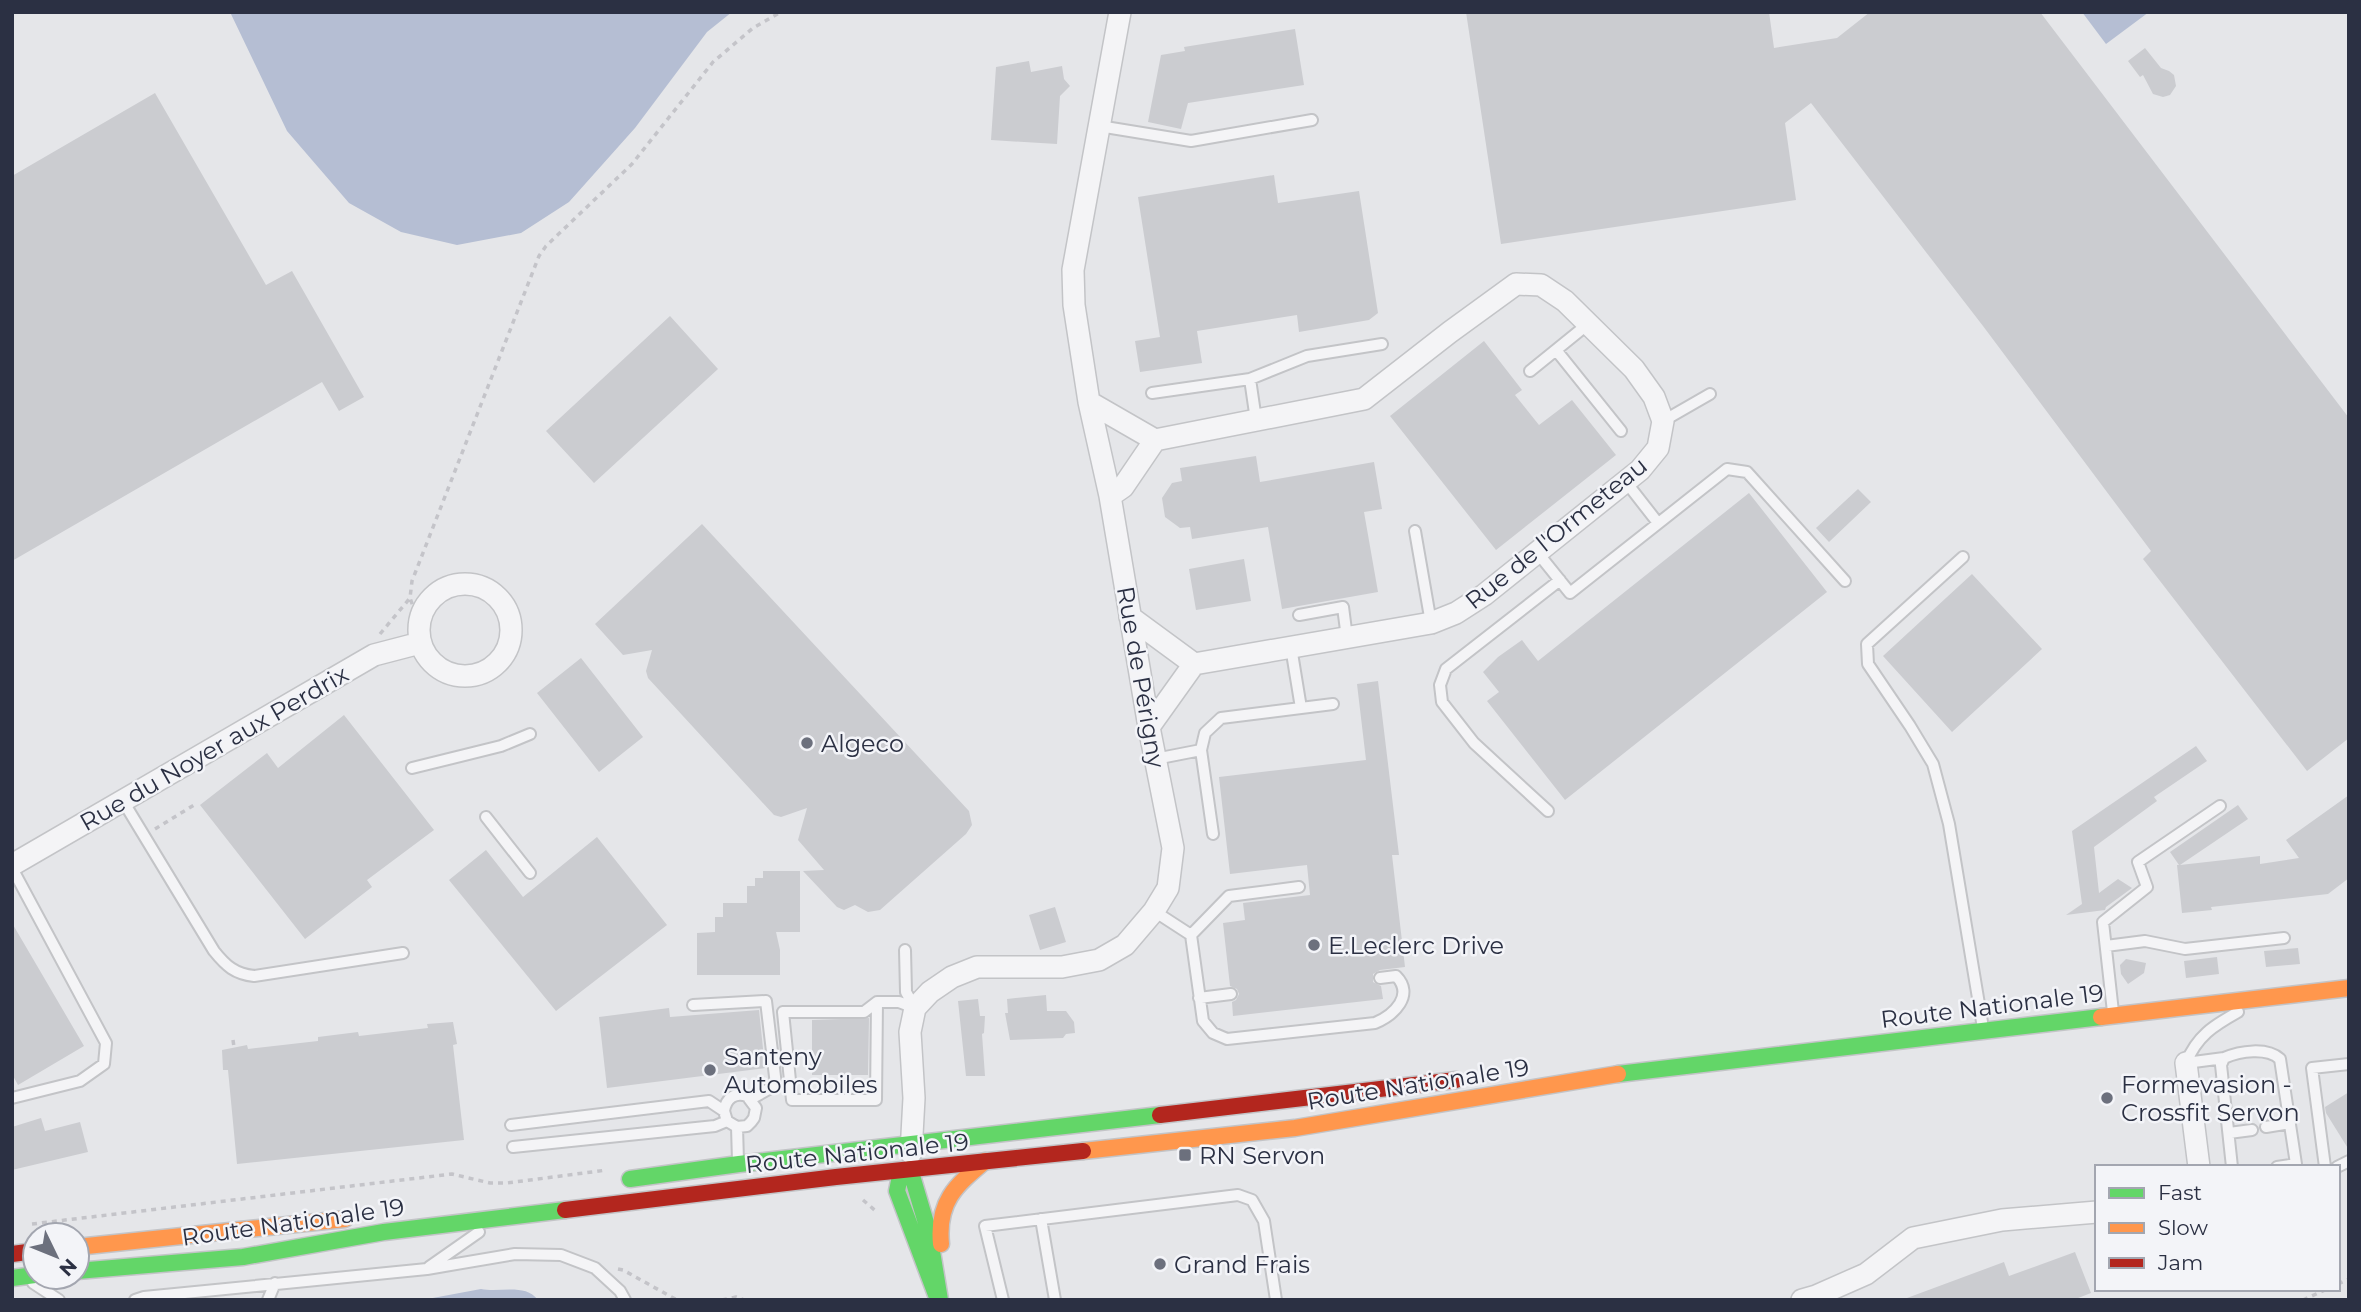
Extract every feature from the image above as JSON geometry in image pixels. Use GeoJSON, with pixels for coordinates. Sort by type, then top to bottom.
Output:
{"type":"FeatureCollection","features":[{"type":"Feature","properties":{"kind":"main road","name":"Route Nationale 19"},"geometry":{"type":"LineString","coordinates":[[91,1270],[243,1257],[384,1232],[836,1177],[1294,1128],[1640,1070],[2349,988]]}},
{"type":"Feature","properties":{"kind":"main road","name":"Route Nationale 19"},"geometry":{"type":"LineString","coordinates":[[1539,1072],[1640,1070]]}},
{"type":"Feature","properties":{"kind":"main road","name":"Route Nationale 19"},"geometry":{"type":"LineString","coordinates":[[614,1175],[738,1164],[1473,1078]]}},
{"type":"Feature","properties":{"kind":"main road"},"geometry":{"type":"LineString","coordinates":[[940,1300],[946,1277],[940,1215],[950,1194],[961,1180],[985,1161]]}},
{"type":"Feature","properties":{"kind":"main road"},"geometry":{"type":"LineString","coordinates":[[910,1169],[936,1258],[940,1300],[897,1191],[899,1181],[910,1169]]}},
{"type":"Feature","properties":{"kind":"main road"},"geometry":{"type":"LineString","coordinates":[[836,1177],[863,1188]]}},
{"type":"Feature","properties":{"kind":"main road"},"geometry":{"type":"LineString","coordinates":[[883,1208],[898,1212],[911,1230]]}},
{"type":"Feature","properties":{"kind":"main road","name":"Route Nationale 19"},"geometry":{"type":"LineString","coordinates":[[91,1246],[357,1218]]}},
{"type":"Feature","properties":{"kind":"street","name":"Rue de Périgny"},"geometry":{"type":"LineString","coordinates":[[915,1008],[930,992],[952,977],[977,967],[1062,967],[1099,960],[1125,945],[1154,911],[1168,888],[1173,848],[1149,727],[1110,496],[1089,402],[1074,305],[1073,270],[1120,12]]}},
{"type":"Feature","properties":{"kind":"street"},"geometry":{"type":"LineString","coordinates":[[1089,402],[1155,440],[1364,399],[1516,284],[1541,285],[1565,301],[1634,369],[1654,397],[1663,421]]}},
{"type":"Feature","properties":{"kind":"street","name":"Rue de l'Ormeteau"},"geometry":{"type":"LineString","coordinates":[[1194,664],[1432,623],[1456,613],[1484,595],[1640,470],[1658,448],[1663,421]]}},
{"type":"Feature","properties":{"kind":"street"},"geometry":{"type":"LineString","coordinates":[[1110,496],[1123,487],[1155,440]]}},
{"type":"Feature","properties":{"kind":"street"},"geometry":{"type":"LineString","coordinates":[[466,583],[485,588],[500,600],[506,608],[511,626],[508,645],[498,662],[482,673],[473,675],[450,674],[440,669],[432,662],[420,633],[425,606],[439,591],[466,583]]}},
{"type":"Feature","properties":{"kind":"street"},"geometry":{"type":"LineString","coordinates":[[1130,617],[1194,664],[1149,727]]}},
{"type":"Feature","properties":{"kind":"street","name":"Rue du Noyer aux Perdrix"},"geometry":{"type":"LineString","coordinates":[[12,866],[374,655],[420,633]]}},
{"type":"Feature","properties":{"kind":"street"},"geometry":{"type":"LineString","coordinates":[[910,1169],[914,1098],[910,1032],[915,1008]]}},
{"type":"Feature","properties":{"kind":"street"},"geometry":{"type":"LineString","coordinates":[[2186,1063],[2199,1165]]}},
{"type":"Feature","properties":{"kind":"street"},"geometry":{"type":"LineString","coordinates":[[1802,1300],[1866,1274],[1913,1238],[2002,1220],[2095,1212]]}},
{"type":"Feature","properties":{"kind":"lane"},"geometry":{"type":"LineString","coordinates":[[1099,126],[1191,141],[1312,120]]}},
{"type":"Feature","properties":{"kind":"lane"},"geometry":{"type":"LineString","coordinates":[[1530,371],[1588,324]]}},
{"type":"Feature","properties":{"kind":"lane"},"geometry":{"type":"LineString","coordinates":[[1152,393],[1250,379],[1307,356],[1382,344]]}},
{"type":"Feature","properties":{"kind":"lane"},"geometry":{"type":"LineString","coordinates":[[1556,351],[1621,431]]}},
{"type":"Feature","properties":{"kind":"lane"},"geometry":{"type":"LineString","coordinates":[[1250,379],[1256,420]]}},
{"type":"Feature","properties":{"kind":"lane"},"geometry":{"type":"LineString","coordinates":[[1663,421],[1710,394]]}},
{"type":"Feature","properties":{"kind":"lane"},"geometry":{"type":"LineString","coordinates":[[1537,552],[1570,593],[1727,468],[1746,472],[1845,581]]}},
{"type":"Feature","properties":{"kind":"lane"},"geometry":{"type":"LineString","coordinates":[[1626,482],[1658,523]]}},
{"type":"Feature","properties":{"kind":"lane"},"geometry":{"type":"LineString","coordinates":[[1415,531],[1432,623]]}},
{"type":"Feature","properties":{"kind":"lane"},"geometry":{"type":"LineString","coordinates":[[1963,557],[1867,644],[1868,664],[1933,764],[1949,824],[1983,1030]]}},
{"type":"Feature","properties":{"kind":"lane"},"geometry":{"type":"LineString","coordinates":[[1549,811],[1474,743],[1442,702],[1440,685],[1446,669],[1560,580]]}},
{"type":"Feature","properties":{"kind":"lane"},"geometry":{"type":"LineString","coordinates":[[1299,615],[1343,607],[1347,638]]}},
{"type":"Feature","properties":{"kind":"lane"},"geometry":{"type":"LineString","coordinates":[[1291,648],[1301,708]]}},
{"type":"Feature","properties":{"kind":"lane"},"geometry":{"type":"LineString","coordinates":[[1213,834],[1201,750],[1205,733],[1221,718],[1333,704]]}},
{"type":"Feature","properties":{"kind":"lane"},"geometry":{"type":"LineString","coordinates":[[412,768],[501,746],[530,734]]}},
{"type":"Feature","properties":{"kind":"lane"},"geometry":{"type":"LineString","coordinates":[[1155,759],[1201,750]]}},
{"type":"Feature","properties":{"kind":"lane"},"geometry":{"type":"LineString","coordinates":[[124,801],[214,951],[225,965],[240,974],[254,976],[403,953]]}},
{"type":"Feature","properties":{"kind":"lane"},"geometry":{"type":"LineString","coordinates":[[2113,1015],[2103,922],[2147,887],[2138,862],[2220,806]]}},
{"type":"Feature","properties":{"kind":"lane"},"geometry":{"type":"LineString","coordinates":[[485,817],[530,873]]}},
{"type":"Feature","properties":{"kind":"lane"},"geometry":{"type":"LineString","coordinates":[[12,866],[106,1043],[104,1064],[80,1081],[12,1098]]}},
{"type":"Feature","properties":{"kind":"lane"},"geometry":{"type":"LineString","coordinates":[[1191,935],[1229,896],[1299,887]]}},
{"type":"Feature","properties":{"kind":"lane"},"geometry":{"type":"LineString","coordinates":[[1154,911],[1191,935],[1203,1021],[1213,1033],[1227,1039],[1375,1023],[1385,1019],[1402,1000],[1404,990],[1396,976],[1380,978]]}},
{"type":"Feature","properties":{"kind":"lane"},"geometry":{"type":"LineString","coordinates":[[2106,946],[2145,941],[2185,949],[2284,938]]}},
{"type":"Feature","properties":{"kind":"lane"},"geometry":{"type":"LineString","coordinates":[[905,950],[906,992],[915,1008]]}},
{"type":"Feature","properties":{"kind":"lane"},"geometry":{"type":"LineString","coordinates":[[1199,998],[1231,994]]}},
{"type":"Feature","properties":{"kind":"lane"},"geometry":{"type":"LineString","coordinates":[[2266,998],[2210,1027],[2191,1050],[2186,1063],[2266,1051],[2280,1059],[2296,1164],[2290,1165]]}},
{"type":"Feature","properties":{"kind":"lane"},"geometry":{"type":"LineString","coordinates":[[693,1005],[766,1001],[776,1085],[751,1099]]}},
{"type":"Feature","properties":{"kind":"lane"},"geometry":{"type":"LineString","coordinates":[[877,1002],[876,1100],[792,1100],[783,1012],[864,1012],[877,1002],[900,1002],[915,1008]]}},
{"type":"Feature","properties":{"kind":"lane"},"geometry":{"type":"LineString","coordinates":[[2224,1058],[2221,1065],[2232,1165]]}},
{"type":"Feature","properties":{"kind":"lane"},"geometry":{"type":"LineString","coordinates":[[2325,1165],[2312,1068],[2349,1064]]}},
{"type":"Feature","properties":{"kind":"lane"},"geometry":{"type":"LineString","coordinates":[[511,1125],[709,1101],[729,1120],[747,1126],[754,1118],[756,1108],[751,1099],[742,1094],[731,1097],[724,1105],[729,1120],[738,1164]]}},
{"type":"Feature","properties":{"kind":"lane"},"geometry":{"type":"LineString","coordinates":[[513,1147],[715,1126],[729,1120]]}},
{"type":"Feature","properties":{"kind":"lane"},"geometry":{"type":"LineString","coordinates":[[2266,1127],[2290,1123]]}},
{"type":"Feature","properties":{"kind":"lane"},"geometry":{"type":"LineString","coordinates":[[2229,1133],[2252,1130]]}},
{"type":"Feature","properties":{"kind":"lane"},"geometry":{"type":"LineString","coordinates":[[1003,1300],[985,1226],[1238,1195],[1252,1200],[1264,1221],[1276,1300]]}},
{"type":"Feature","properties":{"kind":"lane"},"geometry":{"type":"LineString","coordinates":[[427,1269],[476,1233],[523,1215]]}},
{"type":"Feature","properties":{"kind":"lane"},"geometry":{"type":"LineString","coordinates":[[1041,1219],[1055,1300]]}},
{"type":"Feature","properties":{"kind":"lane"},"geometry":{"type":"LineString","coordinates":[[135,1300],[275,1283],[427,1269],[515,1254],[561,1255],[595,1268],[620,1291],[625,1300]]}},
{"type":"Feature","properties":{"kind":"lane"},"geometry":{"type":"LineString","coordinates":[[268,1300],[275,1283]]}},
{"type":"Feature","properties":{"kind":"path"},"geometry":{"type":"LineString","coordinates":[[420,633],[410,598],[412,581],[539,256],[546,246],[632,164],[713,62],[752,27],[781,12]]}},
{"type":"Feature","properties":{"kind":"path"},"geometry":{"type":"LineString","coordinates":[[153,830],[194,805]]}},
{"type":"Feature","properties":{"kind":"path"},"geometry":{"type":"LineString","coordinates":[[233,1040],[234,1046]]}},
{"type":"Feature","properties":{"kind":"path"},"geometry":{"type":"LineString","coordinates":[[51,1221],[452,1174],[490,1183],[614,1175]]}},
{"type":"Feature","properties":{"kind":"path"},"geometry":{"type":"LineString","coordinates":[[863,1188],[862,1199],[883,1208]]}},
{"type":"Feature","properties":{"kind":"path"},"geometry":{"type":"LineString","coordinates":[[595,1268],[623,1270],[677,1300]]}},
{"type":"Feature","properties":{"kind":"path"},"geometry":{"type":"LineString","coordinates":[[2303,1300],[2323,1291]]}},
{"type":"Feature","properties":{"kind":"path"},"geometry":{"type":"LineString","coordinates":[[722,1300],[736,1297],[744,1300]]}},
{"type":"Feature","properties":{"kind":"water"},"geometry":{"type":"Polygon","coordinates":[[[230,12],[732,12],[707,32],[635,128],[569,202],[521,233],[457,245],[401,232],[349,203],[287,131],[230,12]]]}},
{"type":"Feature","properties":{"kind":"water"},"geometry":{"type":"Polygon","coordinates":[[[2082,12],[2149,12],[2106,44],[2082,12]]]}},
{"type":"Feature","properties":{"kind":"water"},"geometry":{"type":"Polygon","coordinates":[[[481,1289],[519,1290],[538,1300],[422,1300],[481,1289]]]}},
{"type":"Feature","properties":{"kind":"building"},"geometry":{"type":"Polygon","coordinates":[[[1466,12],[1769,12],[1774,48],[1837,38],[1870,12],[2040,12],[2349,418],[2349,738],[2307,771],[2143,559],[2151,551],[1983,326],[1811,103],[1785,123],[1796,200],[1501,244],[1466,12]]]}},
{"type":"Feature","properties":{"kind":"building"},"geometry":{"type":"Polygon","coordinates":[[[1295,29],[1304,85],[1188,103],[1181,129],[1148,122],[1161,55],[1185,51],[1184,47],[1295,29]]]}},
{"type":"Feature","properties":{"kind":"building"},"geometry":{"type":"Polygon","coordinates":[[[2145,48],[2161,68],[2174,75],[2176,86],[2170,95],[2163,97],[2153,94],[2143,75],[2140,77],[2128,61],[2145,48]]]}},
{"type":"Feature","properties":{"kind":"building"},"geometry":{"type":"Polygon","coordinates":[[[1029,61],[1031,72],[1062,66],[1064,79],[1070,86],[1060,96],[1057,144],[991,140],[996,67],[1029,61]]]}},
{"type":"Feature","properties":{"kind":"building"},"geometry":{"type":"Polygon","coordinates":[[[155,93],[266,285],[292,271],[364,397],[339,411],[322,382],[12,561],[12,176],[155,93]]]}},
{"type":"Feature","properties":{"kind":"building"},"geometry":{"type":"Polygon","coordinates":[[[1274,175],[1278,203],[1359,191],[1378,313],[1369,320],[1299,332],[1297,315],[1197,331],[1202,363],[1140,372],[1135,341],[1160,337],[1138,197],[1274,175]]]}},
{"type":"Feature","properties":{"kind":"building"},"geometry":{"type":"Polygon","coordinates":[[[670,316],[718,369],[594,483],[546,431],[670,316]]]}},
{"type":"Feature","properties":{"kind":"building"},"geometry":{"type":"Polygon","coordinates":[[[1484,341],[1522,390],[1515,395],[1539,425],[1572,400],[1616,455],[1496,550],[1390,416],[1484,341]]]}},
{"type":"Feature","properties":{"kind":"building"},"geometry":{"type":"Polygon","coordinates":[[[1256,456],[1260,482],[1374,462],[1382,509],[1364,512],[1378,592],[1282,609],[1268,527],[1192,539],[1190,527],[1180,528],[1165,517],[1162,498],[1172,483],[1182,481],[1180,468],[1256,456]]]}},
{"type":"Feature","properties":{"kind":"building"},"geometry":{"type":"Polygon","coordinates":[[[1858,489],[1871,502],[1829,542],[1816,528],[1858,489]]]}},
{"type":"Feature","properties":{"kind":"building"},"geometry":{"type":"Polygon","coordinates":[[[1749,493],[1827,592],[1565,800],[1487,701],[1499,692],[1483,672],[1522,640],[1538,661],[1749,493]]]}},
{"type":"Feature","properties":{"kind":"building","name":"Algeco"},"geometry":{"type":"Polygon","coordinates":[[[702,524],[969,811],[972,825],[966,834],[880,910],[868,912],[855,905],[844,910],[837,907],[803,871],[824,870],[798,840],[807,808],[781,817],[774,815],[648,678],[646,671],[652,650],[623,655],[595,624],[702,524]]]}},
{"type":"Feature","properties":{"kind":"building"},"geometry":{"type":"Polygon","coordinates":[[[1244,559],[1251,601],[1196,610],[1189,569],[1244,559]]]}},
{"type":"Feature","properties":{"kind":"building"},"geometry":{"type":"Polygon","coordinates":[[[1972,574],[2042,649],[1952,732],[1883,656],[1972,574]]]}},
{"type":"Feature","properties":{"kind":"building"},"geometry":{"type":"Polygon","coordinates":[[[581,658],[643,737],[599,772],[537,693],[581,658]]]}},
{"type":"Feature","properties":{"kind":"building"},"geometry":{"type":"Polygon","coordinates":[[[1378,681],[1399,855],[1392,855],[1405,967],[1380,970],[1373,974],[1373,982],[1381,986],[1383,999],[1233,1016],[1232,1002],[1239,994],[1237,989],[1230,986],[1223,923],[1245,920],[1243,903],[1310,895],[1307,865],[1230,874],[1219,777],[1366,760],[1357,684],[1378,681]]]}},
{"type":"Feature","properties":{"kind":"building"},"geometry":{"type":"Polygon","coordinates":[[[344,715],[434,830],[367,880],[372,887],[305,939],[200,805],[267,753],[278,768],[344,715]]]}},
{"type":"Feature","properties":{"kind":"building"},"geometry":{"type":"Polygon","coordinates":[[[2196,746],[2207,761],[2154,797],[2157,801],[2094,847],[2099,893],[2118,879],[2132,888],[2105,910],[2066,915],[2082,904],[2072,831],[2196,746]]]}},
{"type":"Feature","properties":{"kind":"building"},"geometry":{"type":"Polygon","coordinates":[[[2349,795],[2349,878],[2328,894],[2211,907],[2212,910],[2182,913],[2179,865],[2170,852],[2238,805],[2248,819],[2180,865],[2260,856],[2260,864],[2299,858],[2286,840],[2349,795]]]}},
{"type":"Feature","properties":{"kind":"building"},"geometry":{"type":"Polygon","coordinates":[[[597,837],[667,925],[556,1011],[449,880],[486,850],[523,897],[597,837]]]}},
{"type":"Feature","properties":{"kind":"building"},"geometry":{"type":"Polygon","coordinates":[[[763,871],[800,871],[800,932],[776,932],[780,950],[780,975],[697,975],[697,933],[715,932],[715,917],[723,917],[723,903],[747,903],[747,886],[755,886],[755,878],[763,878],[763,871]]]}},
{"type":"Feature","properties":{"kind":"building"},"geometry":{"type":"Polygon","coordinates":[[[1055,907],[1066,942],[1040,950],[1029,915],[1055,907]]]}},
{"type":"Feature","properties":{"kind":"building"},"geometry":{"type":"Polygon","coordinates":[[[12,923],[84,1046],[18,1085],[12,1074],[12,923]]]}},
{"type":"Feature","properties":{"kind":"building"},"geometry":{"type":"Polygon","coordinates":[[[2298,948],[2300,964],[2266,967],[2264,951],[2298,948]]]}},
{"type":"Feature","properties":{"kind":"building"},"geometry":{"type":"Polygon","coordinates":[[[2217,957],[2219,974],[2186,978],[2184,961],[2217,957]]]}},
{"type":"Feature","properties":{"kind":"building"},"geometry":{"type":"Polygon","coordinates":[[[2126,959],[2146,963],[2144,973],[2128,984],[2121,974],[2120,965],[2126,959]]]}},
{"type":"Feature","properties":{"kind":"building"},"geometry":{"type":"Polygon","coordinates":[[[1046,995],[1047,1011],[1066,1011],[1074,1022],[1075,1033],[1066,1034],[1063,1038],[1010,1040],[1005,1013],[1008,1013],[1007,999],[1046,995]]]}},
{"type":"Feature","properties":{"kind":"building"},"geometry":{"type":"Polygon","coordinates":[[[978,999],[980,1016],[985,1016],[982,1034],[985,1076],[966,1076],[958,1001],[978,999]]]}},
{"type":"Feature","properties":{"kind":"building"},"geometry":{"type":"Polygon","coordinates":[[[669,1008],[670,1017],[759,1010],[765,1068],[607,1088],[599,1017],[669,1008]]]}},
{"type":"Feature","properties":{"kind":"building"},"geometry":{"type":"Polygon","coordinates":[[[869,1018],[868,1075],[812,1075],[812,1020],[869,1018]]]}},
{"type":"Feature","properties":{"kind":"building"},"geometry":{"type":"Polygon","coordinates":[[[453,1022],[457,1044],[453,1045],[464,1140],[237,1164],[228,1070],[223,1070],[222,1050],[247,1045],[248,1049],[318,1041],[318,1037],[358,1032],[359,1036],[428,1028],[427,1024],[453,1022]]]}},
{"type":"Feature","properties":{"kind":"building"},"geometry":{"type":"Polygon","coordinates":[[[2349,1092],[2349,1150],[2325,1107],[2349,1092]]]}},
{"type":"Feature","properties":{"kind":"building"},"geometry":{"type":"Polygon","coordinates":[[[41,1118],[45,1131],[80,1122],[88,1152],[12,1170],[12,1127],[41,1118]]]}},
{"type":"Feature","properties":{"kind":"building"},"geometry":{"type":"Polygon","coordinates":[[[2075,1252],[2091,1293],[2073,1300],[1907,1300],[2004,1262],[2009,1276],[2075,1252]]]}},
{"type":"Feature","properties":{"kind":"traffic: fast"},"geometry":{"type":"LineString","coordinates":[[1618,1074],[2101,1017]]}},
{"type":"Feature","properties":{"kind":"traffic: fast"},"geometry":{"type":"LineString","coordinates":[[630,1179],[1160,1115]]}},
{"type":"Feature","properties":{"kind":"traffic: fast"},"geometry":{"type":"LineString","coordinates":[[938,1300],[897,1191],[899,1181],[910,1169],[929,1233],[940,1300]]}},
{"type":"Feature","properties":{"kind":"traffic: fast"},"geometry":{"type":"LineString","coordinates":[[91,1270],[243,1257],[384,1232],[565,1210]]}},
{"type":"Feature","properties":{"kind":"traffic: fast"},"geometry":{"type":"LineString","coordinates":[[12,1278],[21,1277]]}},
{"type":"Feature","properties":{"kind":"traffic: slow"},"geometry":{"type":"LineString","coordinates":[[2101,1017],[2349,988]]}},
{"type":"Feature","properties":{"kind":"traffic: slow"},"geometry":{"type":"LineString","coordinates":[[1083,1151],[1295,1128],[1618,1074]]}},
{"type":"Feature","properties":{"kind":"traffic: slow"},"geometry":{"type":"LineString","coordinates":[[941,1244],[942,1217],[950,1196],[985,1161]]}},
{"type":"Feature","properties":{"kind":"traffic: slow"},"geometry":{"type":"LineString","coordinates":[[91,1246],[345,1219]]}},
{"type":"Feature","properties":{"kind":"traffic: jam"},"geometry":{"type":"LineString","coordinates":[[1160,1115],[1456,1080]]}},
{"type":"Feature","properties":{"kind":"traffic: jam"},"geometry":{"type":"LineString","coordinates":[[565,1210],[836,1177],[1083,1151]]}},
{"type":"Feature","properties":{"kind":"traffic: jam"},"geometry":{"type":"LineString","coordinates":[[12,1254],[21,1253]]}},
{"type":"Feature","properties":{"kind":"place","name":"Algeco"},"geometry":{"type":"Point","coordinates":[807,743]}},
{"type":"Feature","properties":{"kind":"place","name":"E.Leclerc Drive"},"geometry":{"type":"Point","coordinates":[1314,945]}},
{"type":"Feature","properties":{"kind":"place","name":"Santeny Automobiles"},"geometry":{"type":"Point","coordinates":[710,1070]}},
{"type":"Feature","properties":{"kind":"place","name":"Formevasion - Crossfit Servon"},"geometry":{"type":"Point","coordinates":[2107,1098]}},
{"type":"Feature","properties":{"kind":"place","name":"RN Servon"},"geometry":{"type":"Point","coordinates":[1185,1155]}},
{"type":"Feature","properties":{"kind":"place","name":"Grand Frais"},"geometry":{"type":"Point","coordinates":[1160,1264]}}]}
